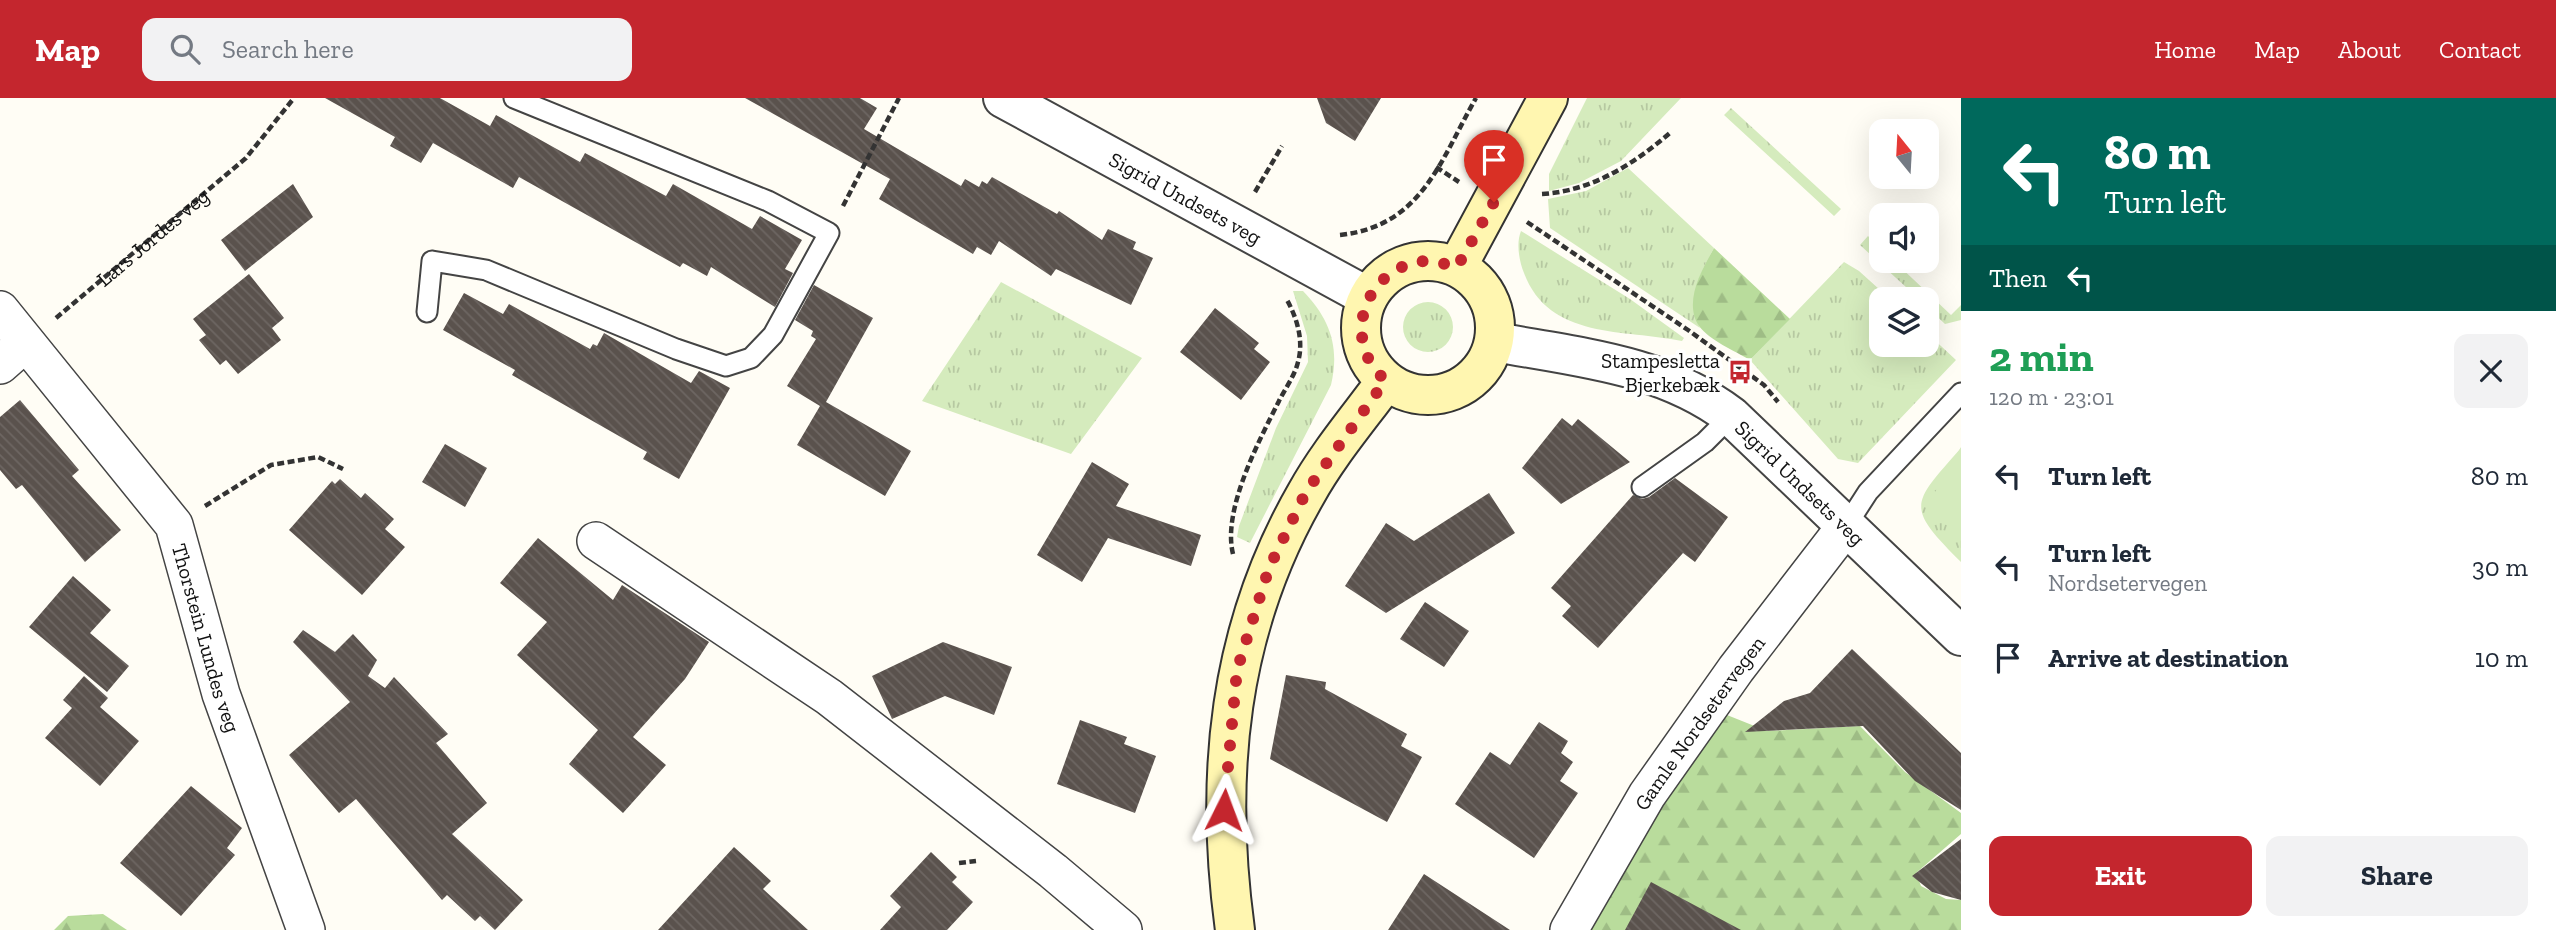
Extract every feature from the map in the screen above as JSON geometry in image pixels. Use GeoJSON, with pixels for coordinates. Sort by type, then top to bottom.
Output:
{"type":"FeatureCollection","features":[{"type":"Feature","properties":{"kind":"main road"},"geometry":{"type":"LineString","coordinates":[[1457,267],[1548,98]]}},
{"type":"Feature","properties":{"kind":"main road"},"geometry":{"type":"LineString","coordinates":[[1426,261],[1457,267],[1474,278],[1488,296],[1496,320],[1495,342],[1484,368],[1461,388],[1433,396],[1406,393],[1385,381],[1369,360],[1361,334],[1362,316],[1368,297],[1382,278],[1399,267],[1426,261]]}},
{"type":"Feature","properties":{"kind":"main road"},"geometry":{"type":"LineString","coordinates":[[1235,930],[1224,810],[1237,670],[1269,568],[1306,492],[1385,381]]}},
{"type":"Feature","properties":{"kind":"street","name":"Sigrid Undsets veg"},"geometry":{"type":"LineString","coordinates":[[1003,98],[1368,297]]}},
{"type":"Feature","properties":{"kind":"street","name":"Thorstein Lundes veg"},"geometry":{"type":"LineString","coordinates":[[0,310],[13,354],[174,525],[222,694],[306,930]]}},
{"type":"Feature","properties":{"kind":"street","name":"Sigrid Undsets veg"},"geometry":{"type":"LineString","coordinates":[[1495,342],[1627,366],[1685,386],[1731,416],[1961,636]]}},
{"type":"Feature","properties":{"kind":"street","name":"Gamle Nordsetervegen"},"geometry":{"type":"LineString","coordinates":[[1569,930],[1660,777],[1735,669],[1846,526]]}},
{"type":"Feature","properties":{"kind":"street"},"geometry":{"type":"LineString","coordinates":[[596,541],[828,697],[1054,871],[1123,930]]}},
{"type":"Feature","properties":{"kind":"lane"},"geometry":{"type":"LineString","coordinates":[[427,312],[432,261],[486,270],[726,366],[751,358],[773,335],[828,233],[768,201],[514,98]]}},
{"type":"Feature","properties":{"kind":"lane"},"geometry":{"type":"LineString","coordinates":[[1846,526],[1868,492],[1961,393]]}},
{"type":"Feature","properties":{"kind":"lane"},"geometry":{"type":"LineString","coordinates":[[1642,487],[1705,442],[1731,416]]}},
{"type":"Feature","properties":{"kind":"path","name":"Lars Jordes veg"},"geometry":{"type":"LineString","coordinates":[[13,354],[246,158],[294,98]]}},
{"type":"Feature","properties":{"kind":"path"},"geometry":{"type":"LineString","coordinates":[[828,233],[899,98]]}},
{"type":"Feature","properties":{"kind":"path"},"geometry":{"type":"LineString","coordinates":[[1332,236],[1380,227],[1400,215],[1419,197],[1476,98]]}},
{"type":"Feature","properties":{"kind":"path"},"geometry":{"type":"LineString","coordinates":[[1542,194],[1560,193],[1592,183],[1642,158],[1671,132]]}},
{"type":"Feature","properties":{"kind":"path"},"geometry":{"type":"LineString","coordinates":[[1249,202],[1282,146]]}},
{"type":"Feature","properties":{"kind":"path"},"geometry":{"type":"LineString","coordinates":[[1436,167],[1463,184]]}},
{"type":"Feature","properties":{"kind":"path"},"geometry":{"type":"LineString","coordinates":[[1522,219],[1688,330]]}},
{"type":"Feature","properties":{"kind":"path"},"geometry":{"type":"LineString","coordinates":[[1233,555],[1228,536],[1236,507],[1258,443],[1298,363],[1300,337],[1293,310],[1281,289]]}},
{"type":"Feature","properties":{"kind":"path"},"geometry":{"type":"LineString","coordinates":[[215,500],[271,465],[318,457],[343,469]]}},
{"type":"Feature","properties":{"kind":"green space"},"geometry":{"type":"Polygon","coordinates":[[[1587,98],[1681,98],[1621,161],[1579,183],[1549,191],[1549,174],[1587,98]]]}},
{"type":"Feature","properties":{"kind":"green space"},"geometry":{"type":"Polygon","coordinates":[[[1731,108],[1841,209],[1834,216],[1724,115],[1731,108]]]}},
{"type":"Feature","properties":{"kind":"green space"},"geometry":{"type":"Polygon","coordinates":[[[1628,168],[1714,248],[1696,287],[1694,307],[1700,328],[1550,228],[1548,199],[1586,191],[1628,168]]]}},
{"type":"Feature","properties":{"kind":"green space"},"geometry":{"type":"Polygon","coordinates":[[[1521,231],[1630,299],[1684,338],[1682,341],[1591,328],[1570,321],[1551,310],[1536,295],[1524,273],[1519,252],[1521,231]]]}},
{"type":"Feature","properties":{"kind":"green space"},"geometry":{"type":"Polygon","coordinates":[[[1868,236],[1869,253],[1860,245],[1868,236]]]}},
{"type":"Feature","properties":{"kind":"green space"},"geometry":{"type":"Polygon","coordinates":[[[1714,248],[1790,319],[1750,360],[1709,336],[1699,326],[1695,317],[1693,307],[1696,286],[1714,248]]]}},
{"type":"Feature","properties":{"kind":"green space"},"geometry":{"type":"Polygon","coordinates":[[[1844,262],[1877,287],[1869,287],[1869,357],[1939,357],[1939,344],[1956,360],[1858,463],[1838,459],[1750,360],[1844,262]]]}},
{"type":"Feature","properties":{"kind":"green space"},"geometry":{"type":"Polygon","coordinates":[[[1891,273],[1907,273],[1921,287],[1906,287],[1891,273]]]}},
{"type":"Feature","properties":{"kind":"green space"},"geometry":{"type":"Polygon","coordinates":[[[1001,282],[1142,358],[1071,454],[922,401],[1001,282]]]}},
{"type":"Feature","properties":{"kind":"green space"},"geometry":{"type":"Polygon","coordinates":[[[1293,291],[1303,291],[1326,323],[1334,358],[1331,385],[1250,543],[1237,537],[1239,526],[1276,428],[1308,362],[1307,336],[1293,291]]]}},
{"type":"Feature","properties":{"kind":"green space"},"geometry":{"type":"Polygon","coordinates":[[[1428,302],[1446,309],[1453,327],[1446,345],[1428,352],[1410,345],[1403,327],[1410,309],[1428,302]]]}},
{"type":"Feature","properties":{"kind":"green space"},"geometry":{"type":"Polygon","coordinates":[[[1939,304],[1951,315],[1961,305],[1961,320],[1945,324],[1939,318],[1939,304]]]}},
{"type":"Feature","properties":{"kind":"green space"},"geometry":{"type":"Polygon","coordinates":[[[1961,447],[1961,528],[1931,499],[1961,447]]]}},
{"type":"Feature","properties":{"kind":"green space"},"geometry":{"type":"Polygon","coordinates":[[[1961,448],[1961,562],[1930,529],[1921,505],[1932,482],[1961,448]]]}},
{"type":"Feature","properties":{"kind":"green space"},"geometry":{"type":"Polygon","coordinates":[[[1712,709],[1767,731],[1860,726],[1905,772],[1961,813],[1961,834],[1916,873],[1921,886],[1946,899],[1961,900],[1961,930],[1575,930],[1712,709]]]}},
{"type":"Feature","properties":{"kind":"green space"},"geometry":{"type":"Polygon","coordinates":[[[103,914],[127,930],[54,930],[68,916],[103,914]]]}},
{"type":"Feature","properties":{"kind":"building"},"geometry":{"type":"Polygon","coordinates":[[[325,98],[440,98],[490,126],[496,115],[580,162],[585,153],[666,196],[673,184],[752,229],[760,216],[802,240],[785,269],[793,273],[775,307],[711,267],[707,276],[683,263],[680,267],[519,177],[513,188],[433,143],[421,163],[390,146],[395,137],[325,98]]]}},
{"type":"Feature","properties":{"kind":"building"},"geometry":{"type":"Polygon","coordinates":[[[745,98],[860,98],[877,108],[864,129],[961,186],[965,179],[979,187],[982,181],[987,184],[992,177],[1057,214],[1059,211],[1102,240],[1108,229],[1136,242],[1133,249],[1153,258],[1131,305],[1056,269],[1051,276],[999,241],[991,255],[977,247],[973,254],[879,199],[890,179],[745,98]]]}},
{"type":"Feature","properties":{"kind":"building"},"geometry":{"type":"Polygon","coordinates":[[[1317,98],[1381,98],[1355,141],[1326,123],[1317,98]]]}},
{"type":"Feature","properties":{"kind":"building"},"geometry":{"type":"Polygon","coordinates":[[[293,184],[313,217],[245,271],[221,240],[293,184]]]}},
{"type":"Feature","properties":{"kind":"building"},"geometry":{"type":"Polygon","coordinates":[[[249,274],[284,318],[272,328],[281,340],[238,374],[226,360],[220,365],[199,340],[206,335],[193,319],[249,274]]]}},
{"type":"Feature","properties":{"kind":"building"},"geometry":{"type":"Polygon","coordinates":[[[814,285],[873,318],[826,402],[911,451],[885,496],[797,445],[820,406],[787,386],[816,339],[811,336],[813,331],[795,320],[814,285]]]}},
{"type":"Feature","properties":{"kind":"building"},"geometry":{"type":"Polygon","coordinates":[[[464,293],[503,314],[509,304],[590,349],[593,344],[597,346],[604,333],[691,383],[699,371],[730,388],[679,479],[643,459],[647,452],[512,375],[515,370],[443,330],[464,293]]]}},
{"type":"Feature","properties":{"kind":"building"},"geometry":{"type":"Polygon","coordinates":[[[1215,308],[1259,343],[1254,349],[1270,362],[1241,400],[1180,352],[1215,308]]]}},
{"type":"Feature","properties":{"kind":"building"},"geometry":{"type":"Polygon","coordinates":[[[20,400],[79,470],[72,476],[121,530],[85,562],[22,485],[16,489],[0,470],[0,417],[20,400]]]}},
{"type":"Feature","properties":{"kind":"building"},"geometry":{"type":"Polygon","coordinates":[[[1562,418],[1572,426],[1578,419],[1630,462],[1561,504],[1522,468],[1562,418]]]}},
{"type":"Feature","properties":{"kind":"building"},"geometry":{"type":"Polygon","coordinates":[[[445,444],[487,468],[465,507],[422,482],[445,444]]]}},
{"type":"Feature","properties":{"kind":"building"},"geometry":{"type":"Polygon","coordinates":[[[1092,462],[1129,484],[1116,506],[1201,535],[1191,566],[1108,538],[1082,582],[1037,555],[1092,462]]]}},
{"type":"Feature","properties":{"kind":"building"},"geometry":{"type":"Polygon","coordinates":[[[1675,478],[1728,517],[1695,562],[1683,553],[1598,648],[1562,616],[1571,606],[1551,588],[1633,495],[1642,499],[1649,497],[1675,478]]]}},
{"type":"Feature","properties":{"kind":"building"},"geometry":{"type":"Polygon","coordinates":[[[340,479],[361,498],[365,493],[394,519],[385,529],[405,547],[362,595],[289,530],[332,481],[335,484],[340,479]]]}},
{"type":"Feature","properties":{"kind":"building"},"geometry":{"type":"Polygon","coordinates":[[[1489,493],[1515,533],[1386,613],[1345,586],[1386,523],[1414,541],[1489,493]]]}},
{"type":"Feature","properties":{"kind":"building"},"geometry":{"type":"Polygon","coordinates":[[[538,538],[613,600],[622,585],[709,642],[685,679],[633,737],[666,765],[623,813],[569,764],[598,730],[517,655],[547,622],[500,583],[538,538]]]}},
{"type":"Feature","properties":{"kind":"building"},"geometry":{"type":"Polygon","coordinates":[[[73,576],[111,610],[90,633],[129,666],[107,692],[29,627],[73,576]]]}},
{"type":"Feature","properties":{"kind":"building"},"geometry":{"type":"Polygon","coordinates":[[[1425,602],[1469,631],[1444,667],[1400,639],[1425,602]]]}},
{"type":"Feature","properties":{"kind":"building"},"geometry":{"type":"Polygon","coordinates":[[[303,630],[335,652],[353,634],[377,660],[368,676],[385,688],[394,677],[448,734],[436,743],[487,803],[452,834],[523,900],[495,930],[480,916],[475,921],[447,895],[442,900],[356,799],[339,813],[289,755],[350,702],[293,642],[303,630]]]}},
{"type":"Feature","properties":{"kind":"building"},"geometry":{"type":"Polygon","coordinates":[[[943,642],[1012,667],[994,715],[945,696],[892,719],[872,676],[943,642]]]}},
{"type":"Feature","properties":{"kind":"building"},"geometry":{"type":"Polygon","coordinates":[[[1852,649],[1961,753],[1961,810],[1915,781],[1863,726],[1745,732],[1784,701],[1810,693],[1852,649]]]}},
{"type":"Feature","properties":{"kind":"building"},"geometry":{"type":"Polygon","coordinates":[[[1286,675],[1326,682],[1325,689],[1407,734],[1401,746],[1422,757],[1387,822],[1270,759],[1286,675]]]}},
{"type":"Feature","properties":{"kind":"building"},"geometry":{"type":"Polygon","coordinates":[[[84,676],[108,698],[100,707],[139,741],[100,786],[45,738],[72,708],[63,700],[84,676]]]}},
{"type":"Feature","properties":{"kind":"building"},"geometry":{"type":"Polygon","coordinates":[[[1080,720],[1127,737],[1124,744],[1156,756],[1135,813],[1057,784],[1080,720]]]}},
{"type":"Feature","properties":{"kind":"building"},"geometry":{"type":"Polygon","coordinates":[[[1539,722],[1568,741],[1561,753],[1573,762],[1560,781],[1578,793],[1534,858],[1455,804],[1490,752],[1510,765],[1539,722]]]}},
{"type":"Feature","properties":{"kind":"building"},"geometry":{"type":"Polygon","coordinates":[[[191,786],[242,828],[227,848],[235,855],[181,916],[120,863],[191,786]]]}},
{"type":"Feature","properties":{"kind":"building"},"geometry":{"type":"Polygon","coordinates":[[[1961,839],[1961,900],[1932,892],[1912,876],[1961,839]]]}},
{"type":"Feature","properties":{"kind":"building"},"geometry":{"type":"Polygon","coordinates":[[[734,847],[771,881],[763,889],[808,930],[658,930],[734,847]]]}},
{"type":"Feature","properties":{"kind":"building"},"geometry":{"type":"Polygon","coordinates":[[[931,852],[957,877],[952,882],[973,902],[947,930],[880,930],[901,907],[890,896],[931,852]]]}},
{"type":"Feature","properties":{"kind":"building"},"geometry":{"type":"Polygon","coordinates":[[[1424,874],[1510,930],[1388,930],[1424,874]]]}},
{"type":"Feature","properties":{"kind":"building"},"geometry":{"type":"Polygon","coordinates":[[[1651,882],[1741,930],[1625,930],[1651,882]]]}},
{"type":"Feature","properties":{"kind":"place","name":"Stampesletta Bjerkebæk"},"geometry":{"type":"Point","coordinates":[1740,372]}},
{"type":"Feature","properties":{"kind":"route"},"geometry":{"type":"LineString","coordinates":[[1224,810],[1228,740],[1237,670],[1269,568],[1306,492],[1385,381],[1369,360],[1361,334],[1362,316],[1368,297],[1382,278],[1399,267],[1426,261],[1457,267],[1494,202]]}}]}
